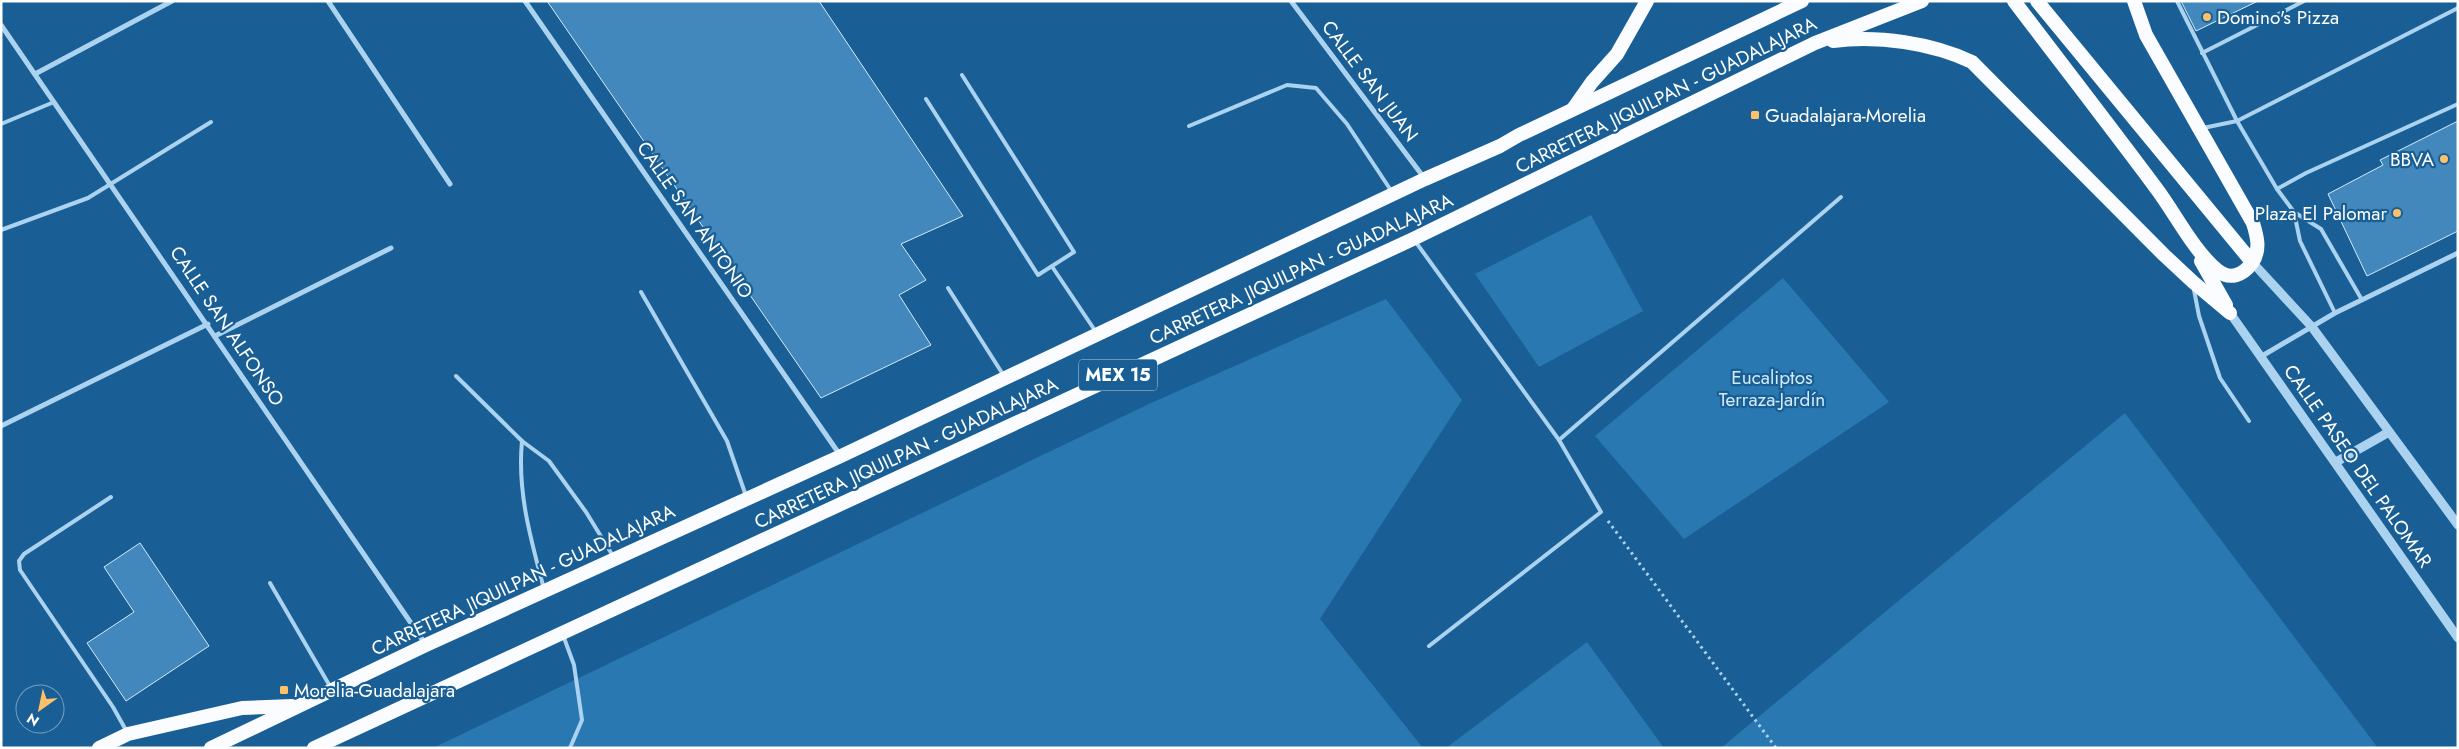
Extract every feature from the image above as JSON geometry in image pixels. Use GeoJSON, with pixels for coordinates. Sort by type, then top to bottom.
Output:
{"type":"FeatureCollection","features":[{"type":"Feature","properties":{"kind":"highway"},"geometry":{"type":"LineString","coordinates":[[1573,110],[1592,82],[1617,54],[1647,1]]}},
{"type":"Feature","properties":{"kind":"highway","name":"CARRETERA JIQUILPAN - GUADALAJARA"},"geometry":{"type":"LineString","coordinates":[[211,748],[426,645],[841,456],[1425,179],[1500,146],[1802,1]]}},
{"type":"Feature","properties":{"kind":"highway","name":"CARRETERA JIQUILPAN - GUADALAJARA"},"geometry":{"type":"LineString","coordinates":[[314,748],[1413,238],[1815,43],[1922,1]]}},
{"type":"Feature","properties":{"kind":"highway"},"geometry":{"type":"LineString","coordinates":[[2014,1],[2175,214],[2198,249],[2218,271],[2234,277],[2242,274],[2252,262],[2258,243],[2253,223],[2146,35],[2134,1]]}},
{"type":"Feature","properties":{"kind":"highway"},"geometry":{"type":"LineString","coordinates":[[2037,1],[2252,262]]}},
{"type":"Feature","properties":{"kind":"highway"},"geometry":{"type":"LineString","coordinates":[[1815,43],[1845,40],[1882,40],[1936,48],[1972,62],[2193,282],[2230,313]]}},
{"type":"Feature","properties":{"kind":"highway"},"geometry":{"type":"LineString","coordinates":[[2175,214],[2230,313]]}},
{"type":"Feature","properties":{"kind":"highway"},"geometry":{"type":"LineString","coordinates":[[99,748],[128,734],[242,708],[298,706]]}},
{"type":"Feature","properties":{"kind":"street"},"geometry":{"type":"LineString","coordinates":[[35,74],[172,1]]}},
{"type":"Feature","properties":{"kind":"street"},"geometry":{"type":"LineString","coordinates":[[328,1],[450,184]]}},
{"type":"Feature","properties":{"kind":"street","name":"CALLE SAN ANTONIO"},"geometry":{"type":"LineString","coordinates":[[525,1],[841,456]]}},
{"type":"Feature","properties":{"kind":"street","name":"CALLE SAN JUAN"},"geometry":{"type":"LineString","coordinates":[[1291,1],[1425,179]]}},
{"type":"Feature","properties":{"kind":"street","name":"CALLE SAN ALFONSO"},"geometry":{"type":"LineString","coordinates":[[1,25],[208,324],[426,645]]}},
{"type":"Feature","properties":{"kind":"street"},"geometry":{"type":"LineString","coordinates":[[215,336],[390,248]]}},
{"type":"Feature","properties":{"kind":"street"},"geometry":{"type":"LineString","coordinates":[[2262,356],[2335,312],[2458,253]]}},
{"type":"Feature","properties":{"kind":"street"},"geometry":{"type":"LineString","coordinates":[[2252,262],[2312,327],[2389,432],[2455,515],[2458,526]]}},
{"type":"Feature","properties":{"kind":"street","name":"CALLE PASEO DEL PALOMAR"},"geometry":{"type":"LineString","coordinates":[[2230,313],[2262,356],[2458,638]]}},
{"type":"Feature","properties":{"kind":"street"},"geometry":{"type":"LineString","coordinates":[[1,426],[208,324]]}},
{"type":"Feature","properties":{"kind":"street"},"geometry":{"type":"LineString","coordinates":[[2336,462],[2389,432]]}},
{"type":"Feature","properties":{"kind":"lane"},"geometry":{"type":"LineString","coordinates":[[2177,1],[2237,121],[2278,189],[2294,212],[2321,229],[2362,300]]}},
{"type":"Feature","properties":{"kind":"lane"},"geometry":{"type":"LineString","coordinates":[[2202,53],[2304,1]]}},
{"type":"Feature","properties":{"kind":"lane"},"geometry":{"type":"LineString","coordinates":[[2198,128],[2237,121],[2458,8]]}},
{"type":"Feature","properties":{"kind":"lane"},"geometry":{"type":"LineString","coordinates":[[926,99],[1038,275],[1053,268],[1074,252],[962,75]]}},
{"type":"Feature","properties":{"kind":"lane"},"geometry":{"type":"LineString","coordinates":[[1188,126],[1287,85],[1316,88],[1347,124],[1394,194]]}},
{"type":"Feature","properties":{"kind":"lane"},"geometry":{"type":"LineString","coordinates":[[1,124],[54,102]]}},
{"type":"Feature","properties":{"kind":"lane"},"geometry":{"type":"LineString","coordinates":[[2278,189],[2306,173],[2458,104]]}},
{"type":"Feature","properties":{"kind":"lane"},"geometry":{"type":"LineString","coordinates":[[1,230],[88,198],[211,122]]}},
{"type":"Feature","properties":{"kind":"lane"},"geometry":{"type":"LineString","coordinates":[[1558,440],[1841,197]]}},
{"type":"Feature","properties":{"kind":"lane"},"geometry":{"type":"LineString","coordinates":[[2294,212],[2300,241],[2335,312]]}},
{"type":"Feature","properties":{"kind":"lane"},"geometry":{"type":"LineString","coordinates":[[1413,238],[1558,440],[1601,512],[1429,646]]}},
{"type":"Feature","properties":{"kind":"lane"},"geometry":{"type":"LineString","coordinates":[[1053,268],[1097,334]]}},
{"type":"Feature","properties":{"kind":"lane"},"geometry":{"type":"LineString","coordinates":[[2193,282],[2199,316],[2220,378],[2249,421]]}},
{"type":"Feature","properties":{"kind":"lane"},"geometry":{"type":"LineString","coordinates":[[948,288],[1005,378]]}},
{"type":"Feature","properties":{"kind":"lane"},"geometry":{"type":"LineString","coordinates":[[641,292],[728,441],[747,498]]}},
{"type":"Feature","properties":{"kind":"lane"},"geometry":{"type":"LineString","coordinates":[[456,376],[522,442],[549,461],[586,512],[614,558]]}},
{"type":"Feature","properties":{"kind":"lane"},"geometry":{"type":"LineString","coordinates":[[522,442],[520,463],[524,510],[544,591]]}},
{"type":"Feature","properties":{"kind":"lane"},"geometry":{"type":"LineString","coordinates":[[111,497],[24,554],[18,561],[20,570],[113,707],[128,734]]}},
{"type":"Feature","properties":{"kind":"lane"},"geometry":{"type":"LineString","coordinates":[[270,583],[332,690]]}},
{"type":"Feature","properties":{"kind":"lane"},"geometry":{"type":"LineString","coordinates":[[562,633],[574,665],[582,720],[570,748]]}},
{"type":"Feature","properties":{"kind":"path"},"geometry":{"type":"LineString","coordinates":[[1601,512],[1776,748]]}},
{"type":"Feature","properties":{"kind":"green space"},"geometry":{"type":"Polygon","coordinates":[[[1591,215],[1643,311],[1539,367],[1475,274],[1591,215]]]}},
{"type":"Feature","properties":{"kind":"green space","name":"Eucaliptos Terraza-Jardín"},"geometry":{"type":"Polygon","coordinates":[[[1783,278],[1889,402],[1684,539],[1595,436],[1783,278]]]}},
{"type":"Feature","properties":{"kind":"green space"},"geometry":{"type":"Polygon","coordinates":[[[1386,299],[1462,400],[1320,619],[1423,748],[433,748],[1151,403],[1386,299]]]}},
{"type":"Feature","properties":{"kind":"green space"},"geometry":{"type":"Polygon","coordinates":[[[2125,413],[2378,748],[1721,748],[2125,413]]]}},
{"type":"Feature","properties":{"kind":"green space"},"geometry":{"type":"Polygon","coordinates":[[[1587,642],[1664,748],[1446,748],[1587,642]]]}},
{"type":"Feature","properties":{"kind":"building"},"geometry":{"type":"Polygon","coordinates":[[[547,1],[819,1],[963,216],[901,244],[926,280],[899,295],[931,345],[821,398],[547,1]]]}},
{"type":"Feature","properties":{"kind":"building","name":"Domino's Pizza"},"geometry":{"type":"Polygon","coordinates":[[[2181,1],[2258,1],[2196,31],[2181,1]]]}},
{"type":"Feature","properties":{"kind":"building","name":"Plaza El Palomar"},"geometry":{"type":"Polygon","coordinates":[[[2458,121],[2458,231],[2367,276],[2328,194],[2383,165],[2380,160],[2458,121]]]}},
{"type":"Feature","properties":{"kind":"building"},"geometry":{"type":"Polygon","coordinates":[[[140,543],[209,646],[126,701],[87,643],[134,612],[104,567],[140,543]]]}},
{"type":"Feature","properties":{"kind":"place","name":"Domino's Pizza"},"geometry":{"type":"Point","coordinates":[2207,17]}},
{"type":"Feature","properties":{"kind":"place","name":"Guadalajara-Morelia"},"geometry":{"type":"Point","coordinates":[1755,115]}},
{"type":"Feature","properties":{"kind":"place","name":"BBVA"},"geometry":{"type":"Point","coordinates":[2444,159]}},
{"type":"Feature","properties":{"kind":"place","name":"Plaza El Palomar"},"geometry":{"type":"Point","coordinates":[2397,213]}},
{"type":"Feature","properties":{"kind":"place","name":"Morelia-Guadalajara"},"geometry":{"type":"Point","coordinates":[284,690]}}]}
